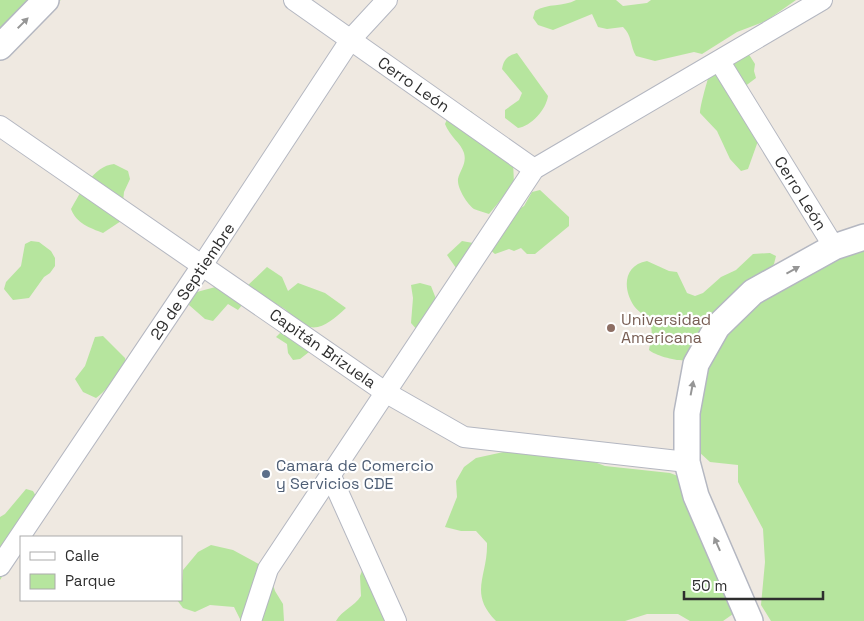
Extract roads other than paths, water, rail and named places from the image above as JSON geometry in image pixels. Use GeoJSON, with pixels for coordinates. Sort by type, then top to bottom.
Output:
{"type":"FeatureCollection","features":[{"type":"Feature","properties":{"kind":"street"},"geometry":{"type":"LineString","coordinates":[[0,47],[46,0]]}},
{"type":"Feature","properties":{"kind":"street","name":"Cerro León"},"geometry":{"type":"LineString","coordinates":[[294,0],[534,169]]}},
{"type":"Feature","properties":{"kind":"street","name":"29 de Septiembre"},"geometry":{"type":"LineString","coordinates":[[20,536],[351,39],[388,0]]}},
{"type":"Feature","properties":{"kind":"street"},"geometry":{"type":"LineString","coordinates":[[251,621],[268,569],[534,169],[720,62],[822,0]]}},
{"type":"Feature","properties":{"kind":"street","name":"Cerro León"},"geometry":{"type":"LineString","coordinates":[[720,62],[834,247]]}},
{"type":"Feature","properties":{"kind":"street","name":"Capitán Brizuela"},"geometry":{"type":"LineString","coordinates":[[0,126],[203,264],[385,392],[464,437],[687,462]]}},
{"type":"Feature","properties":{"kind":"street"},"geometry":{"type":"LineString","coordinates":[[750,621],[696,496],[687,462],[687,413],[696,364],[717,327],[753,292],[834,247],[864,237]]}},
{"type":"Feature","properties":{"kind":"street"},"geometry":{"type":"LineString","coordinates":[[330,474],[396,621]]}},
{"type":"Feature","properties":{"kind":"street","name":"29 de Septiembre"},"geometry":{"type":"LineString","coordinates":[[0,566],[20,536]]}},
{"type":"Feature","properties":{"kind":"place","name":"Universidad Americana"},"geometry":{"type":"Point","coordinates":[611,328]}},
{"type":"Feature","properties":{"kind":"place","name":"Camara de Comercio y Servicios CDE"},"geometry":{"type":"Point","coordinates":[266,474]}}]}
